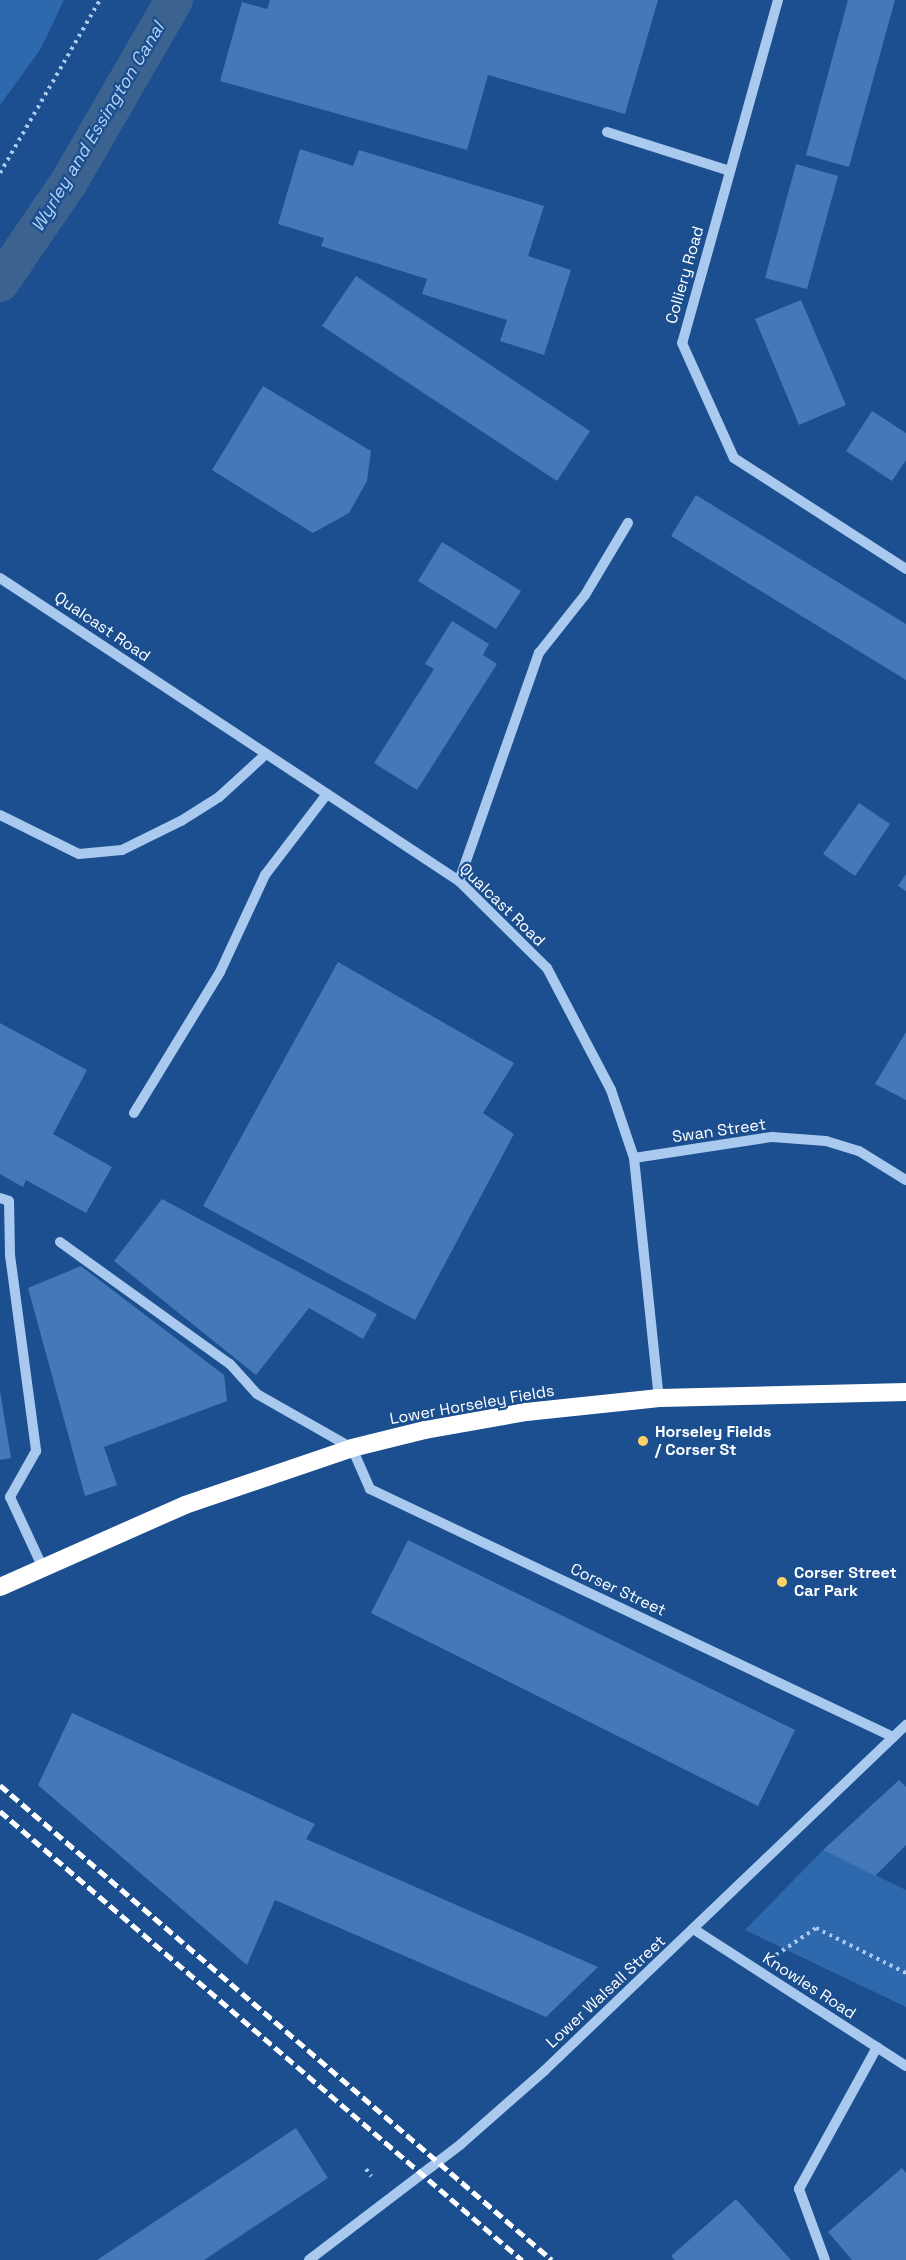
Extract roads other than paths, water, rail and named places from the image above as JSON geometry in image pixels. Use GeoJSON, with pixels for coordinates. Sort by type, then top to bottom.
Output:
{"type":"FeatureCollection","features":[{"type":"Feature","properties":{"kind":"highway","name":"Lower Horseley Fields"},"geometry":{"type":"LineString","coordinates":[[0,1587],[185,1505],[352,1448],[425,1430],[526,1412],[659,1398],[906,1392]]}},
{"type":"Feature","properties":{"kind":"street","name":"Colliery Road"},"geometry":{"type":"LineString","coordinates":[[778,0],[682,343],[734,458],[906,569]]}},
{"type":"Feature","properties":{"kind":"street"},"geometry":{"type":"LineString","coordinates":[[607,132],[730,171]]}},
{"type":"Feature","properties":{"kind":"street"},"geometry":{"type":"LineString","coordinates":[[459,881],[539,652],[585,595],[628,523]]}},
{"type":"Feature","properties":{"kind":"street","name":"Qualcast Road"},"geometry":{"type":"LineString","coordinates":[[0,578],[459,881],[547,968],[611,1090],[634,1158],[659,1398]]}},
{"type":"Feature","properties":{"kind":"street"},"geometry":{"type":"LineString","coordinates":[[0,816],[79,854],[122,850],[190,815],[219,796],[266,754]]}},
{"type":"Feature","properties":{"kind":"street"},"geometry":{"type":"LineString","coordinates":[[134,1113],[220,972],[265,875],[327,794]]}},
{"type":"Feature","properties":{"kind":"street","name":"Swan Street"},"geometry":{"type":"LineString","coordinates":[[634,1158],[772,1137],[826,1141],[859,1151],[906,1180]]}},
{"type":"Feature","properties":{"kind":"street"},"geometry":{"type":"LineString","coordinates":[[0,1198],[9,1201],[10,1255],[36,1451],[5,1498],[43,1568]]}},
{"type":"Feature","properties":{"kind":"street"},"geometry":{"type":"LineString","coordinates":[[60,1242],[230,1364],[257,1395],[352,1448]]}},
{"type":"Feature","properties":{"kind":"street","name":"Corser Street"},"geometry":{"type":"LineString","coordinates":[[352,1448],[370,1489],[893,1737]]}},
{"type":"Feature","properties":{"kind":"street","name":"Lower Walsall Street"},"geometry":{"type":"LineString","coordinates":[[309,2260],[461,2144],[695,1930],[906,1725]]}},
{"type":"Feature","properties":{"kind":"street","name":"Knowles Road"},"geometry":{"type":"LineString","coordinates":[[695,1930],[906,2066]]}},
{"type":"Feature","properties":{"kind":"street"},"geometry":{"type":"LineString","coordinates":[[825,2260],[799,2189],[876,2047]]}},
{"type":"Feature","properties":{"kind":"waterway","name":"Wyrley and Essington Canal"},"geometry":{"type":"LineString","coordinates":[[0,283],[69,182],[174,0]]}},
{"type":"Feature","properties":{"kind":"railway"},"geometry":{"type":"LineString","coordinates":[[0,1785],[552,2260]]}},
{"type":"Feature","properties":{"kind":"railway"},"geometry":{"type":"LineString","coordinates":[[0,1811],[522,2260]]}},
{"type":"Feature","properties":{"kind":"place","name":"Horseley Fields / Corser St"},"geometry":{"type":"Point","coordinates":[643,1441]}},
{"type":"Feature","properties":{"kind":"place","name":"Corser Street Car Park"},"geometry":{"type":"Point","coordinates":[782,1582]}}]}
